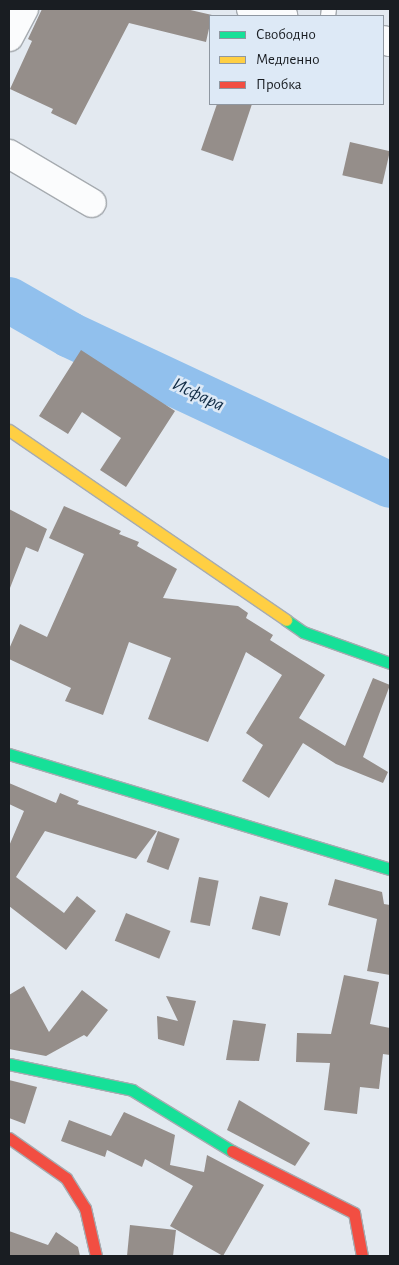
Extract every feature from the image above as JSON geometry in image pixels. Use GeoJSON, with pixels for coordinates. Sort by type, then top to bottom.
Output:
{"type":"FeatureCollection","features":[{"type":"Feature","properties":{"kind":"street"},"geometry":{"type":"LineString","coordinates":[[9,36],[24,9]]}},
{"type":"Feature","properties":{"kind":"street"},"geometry":{"type":"LineString","coordinates":[[251,9],[278,15]]}},
{"type":"Feature","properties":{"kind":"street"},"geometry":{"type":"LineString","coordinates":[[9,154],[92,203]]}},
{"type":"Feature","properties":{"kind":"street"},"geometry":{"type":"LineString","coordinates":[[9,430],[303,632],[390,663]]}},
{"type":"Feature","properties":{"kind":"street"},"geometry":{"type":"LineString","coordinates":[[9,754],[390,869]]}},
{"type":"Feature","properties":{"kind":"street"},"geometry":{"type":"LineString","coordinates":[[9,1064],[132,1090],[226,1148],[354,1213],[362,1256]]}},
{"type":"Feature","properties":{"kind":"street"},"geometry":{"type":"LineString","coordinates":[[9,1138],[46,1161],[66,1178],[85,1208],[96,1256]]}},
{"type":"Feature","properties":{"kind":"building"},"geometry":{"type":"Polygon","coordinates":[[[42,9],[186,9],[212,15],[209,15],[206,42],[129,23],[76,125],[51,113],[53,109],[10,89],[32,41],[28,39],[42,9]]]}},
{"type":"Feature","properties":{"kind":"building"},"geometry":{"type":"Polygon","coordinates":[[[217,105],[252,105],[233,161],[201,150],[217,105]]]}},
{"type":"Feature","properties":{"kind":"building"},"geometry":{"type":"Polygon","coordinates":[[[350,142],[390,151],[382,184],[342,175],[350,142]]]}},
{"type":"Feature","properties":{"kind":"building"},"geometry":{"type":"Polygon","coordinates":[[[81,350],[175,411],[126,487],[100,470],[121,438],[82,412],[68,434],[39,416],[81,350]]]}},
{"type":"Feature","properties":{"kind":"building"},"geometry":{"type":"Polygon","coordinates":[[[64,506],[121,531],[119,534],[139,542],[137,546],[177,569],[163,598],[238,606],[248,613],[246,618],[273,635],[270,640],[325,675],[299,718],[345,746],[373,678],[390,685],[363,757],[388,772],[383,783],[336,764],[303,743],[269,798],[242,781],[263,745],[246,733],[282,675],[246,652],[208,742],[148,719],[171,658],[129,642],[103,715],[65,701],[71,688],[9,659],[9,649],[20,624],[47,637],[84,554],[49,538],[64,506]]]}},
{"type":"Feature","properties":{"kind":"building"},"geometry":{"type":"Polygon","coordinates":[[[9,509],[47,529],[38,552],[26,547],[10,588],[9,509]]]}},
{"type":"Feature","properties":{"kind":"building"},"geometry":{"type":"Polygon","coordinates":[[[9,783],[56,803],[60,793],[79,801],[77,804],[157,831],[136,859],[45,831],[16,877],[64,913],[77,896],[96,911],[66,950],[9,906],[9,846],[24,811],[9,804],[9,783]]]}},
{"type":"Feature","properties":{"kind":"building"},"geometry":{"type":"Polygon","coordinates":[[[158,831],[180,839],[168,870],[147,862],[158,831]]]}},
{"type":"Feature","properties":{"kind":"building"},"geometry":{"type":"Polygon","coordinates":[[[199,877],[219,881],[210,926],[190,922],[199,877]]]}},
{"type":"Feature","properties":{"kind":"building"},"geometry":{"type":"Polygon","coordinates":[[[335,879],[382,892],[384,904],[390,905],[390,975],[367,971],[377,919],[328,905],[335,879]]]}},
{"type":"Feature","properties":{"kind":"building"},"geometry":{"type":"Polygon","coordinates":[[[260,896],[288,903],[280,936],[252,929],[260,896]]]}},
{"type":"Feature","properties":{"kind":"building"},"geometry":{"type":"Polygon","coordinates":[[[126,913],[171,931],[159,959],[115,941],[126,913]]]}},
{"type":"Feature","properties":{"kind":"building"},"geometry":{"type":"Polygon","coordinates":[[[344,975],[379,982],[370,1024],[390,1028],[390,1055],[383,1054],[379,1089],[360,1087],[357,1114],[324,1110],[330,1063],[296,1062],[297,1033],[331,1034],[344,975]]]}},
{"type":"Feature","properties":{"kind":"building"},"geometry":{"type":"Polygon","coordinates":[[[24,986],[49,1032],[82,990],[108,1010],[87,1037],[84,1035],[46,1056],[9,1049],[9,995],[24,986]]]}},
{"type":"Feature","properties":{"kind":"building"},"geometry":{"type":"Polygon","coordinates":[[[166,996],[196,1001],[184,1046],[158,1039],[157,1016],[178,1021],[166,996]]]}},
{"type":"Feature","properties":{"kind":"building"},"geometry":{"type":"Polygon","coordinates":[[[233,1020],[266,1024],[259,1061],[226,1060],[233,1020]]]}},
{"type":"Feature","properties":{"kind":"building"},"geometry":{"type":"Polygon","coordinates":[[[9,1080],[37,1087],[25,1124],[9,1118],[9,1080]]]}},
{"type":"Feature","properties":{"kind":"building"},"geometry":{"type":"Polygon","coordinates":[[[239,1100],[310,1143],[295,1166],[227,1130],[239,1100]]]}},
{"type":"Feature","properties":{"kind":"building"},"geometry":{"type":"Polygon","coordinates":[[[124,1112],[175,1135],[170,1165],[204,1172],[207,1155],[264,1185],[223,1256],[170,1226],[193,1186],[145,1159],[142,1167],[107,1150],[105,1157],[61,1141],[69,1120],[111,1136],[124,1112]]]}},
{"type":"Feature","properties":{"kind":"building"},"geometry":{"type":"Polygon","coordinates":[[[130,1225],[176,1230],[173,1256],[127,1256],[130,1225]]]}},
{"type":"Feature","properties":{"kind":"building"},"geometry":{"type":"Polygon","coordinates":[[[9,1231],[48,1245],[56,1232],[78,1247],[80,1256],[9,1256],[9,1231]]]}},
{"type":"Feature","properties":{"kind":"waterway","name":"Исфара"},"geometry":{"type":"LineString","coordinates":[[9,300],[70,335],[390,485]]}},
{"type":"Feature","properties":{"kind":"traffic: fast"},"geometry":{"type":"LineString","coordinates":[[286,620],[303,632],[390,663]]}},
{"type":"Feature","properties":{"kind":"traffic: fast"},"geometry":{"type":"LineString","coordinates":[[9,754],[390,869]]}},
{"type":"Feature","properties":{"kind":"traffic: fast"},"geometry":{"type":"LineString","coordinates":[[9,1064],[132,1090],[232,1151]]}},
{"type":"Feature","properties":{"kind":"traffic: slow"},"geometry":{"type":"LineString","coordinates":[[9,430],[286,620]]}},
{"type":"Feature","properties":{"kind":"traffic: jam"},"geometry":{"type":"LineString","coordinates":[[9,1138],[66,1178],[85,1208],[96,1256]]}},
{"type":"Feature","properties":{"kind":"traffic: jam"},"geometry":{"type":"LineString","coordinates":[[232,1151],[354,1213],[362,1256]]}}]}
